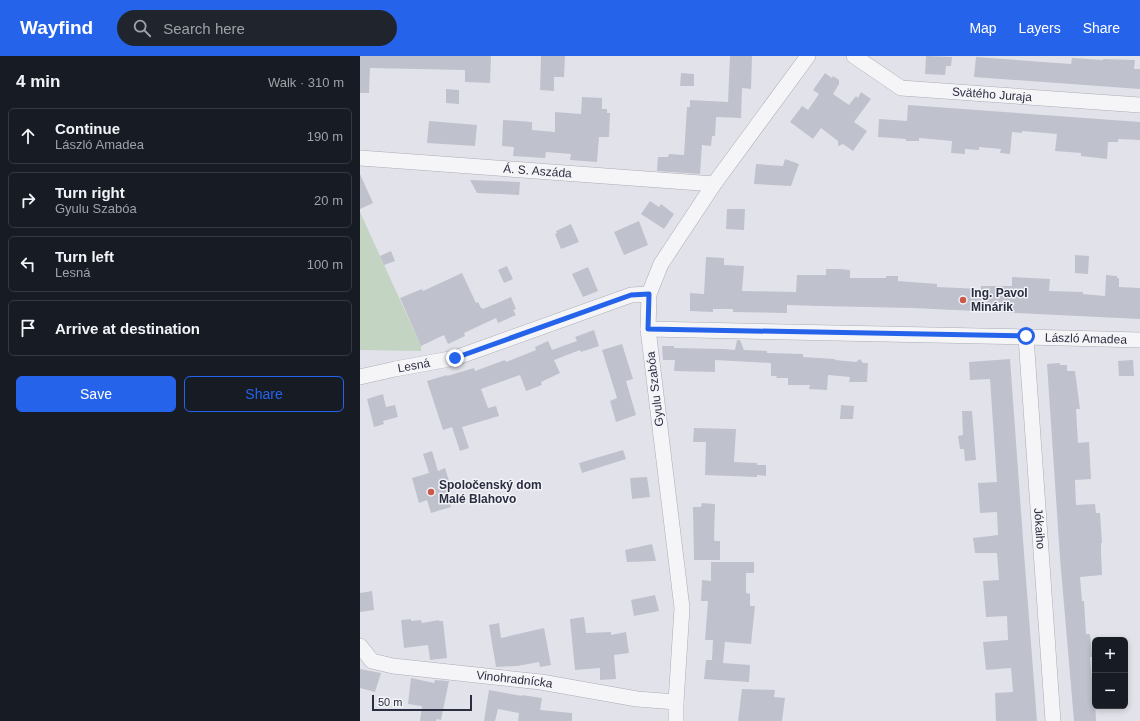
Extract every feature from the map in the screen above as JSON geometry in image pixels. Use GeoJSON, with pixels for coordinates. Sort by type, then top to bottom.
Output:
{"type":"FeatureCollection","features":[{"type":"Feature","properties":{"kind":"street","name":"Gyulu Szabóa"},"geometry":{"type":"LineString","coordinates":[[676,721],[682,608],[648,329],[649,294],[661,264],[714,184],[808,56]]}},
{"type":"Feature","properties":{"kind":"street","name":"Svätého Juraja"},"geometry":{"type":"LineString","coordinates":[[854,56],[901,88],[1140,105]]}},
{"type":"Feature","properties":{"kind":"street","name":"Á. S. Aszáda"},"geometry":{"type":"LineString","coordinates":[[360,158],[714,184]]}},
{"type":"Feature","properties":{"kind":"street","name":"Lesná"},"geometry":{"type":"LineString","coordinates":[[360,377],[455,358],[631,295],[649,294]]}},
{"type":"Feature","properties":{"kind":"street","name":"László Amadea"},"geometry":{"type":"LineString","coordinates":[[648,329],[1026,336],[1140,340]]}},
{"type":"Feature","properties":{"kind":"street","name":"Jókaiho"},"geometry":{"type":"LineString","coordinates":[[1026,336],[1053,721]]}},
{"type":"Feature","properties":{"kind":"street","name":"Vinohradnícka"},"geometry":{"type":"LineString","coordinates":[[360,646],[372,661],[393,666],[541,682],[637,699],[676,702]]}},
{"type":"Feature","properties":{"kind":"green space"},"geometry":{"type":"Polygon","coordinates":[[[360,212],[421,346],[421,351],[360,350],[360,212]]]}},
{"type":"Feature","properties":{"kind":"building"},"geometry":{"type":"Polygon","coordinates":[[[360,56],[491,56],[490,83],[465,82],[465,70],[370,68],[369,93],[360,93],[360,56]]]}},
{"type":"Feature","properties":{"kind":"building"},"geometry":{"type":"Polygon","coordinates":[[[541,56],[565,56],[564,77],[554,77],[554,91],[540,90],[541,56]]]}},
{"type":"Feature","properties":{"kind":"building"},"geometry":{"type":"Polygon","coordinates":[[[730,56],[752,56],[751,89],[742,88],[741,118],[716,117],[715,136],[712,136],[711,146],[702,145],[700,174],[657,171],[658,157],[668,157],[669,154],[684,155],[687,107],[690,107],[690,100],[728,102],[730,56]]]}},
{"type":"Feature","properties":{"kind":"building"},"geometry":{"type":"Polygon","coordinates":[[[926,56],[952,57],[951,66],[946,66],[945,75],[925,74],[926,56]]]}},
{"type":"Feature","properties":{"kind":"building"},"geometry":{"type":"Polygon","coordinates":[[[976,57],[1071,64],[1072,58],[1135,60],[1134,69],[1140,69],[1140,89],[974,77],[976,57]]]}},
{"type":"Feature","properties":{"kind":"building"},"geometry":{"type":"Polygon","coordinates":[[[681,73],[694,74],[694,86],[680,86],[681,73]]]}},
{"type":"Feature","properties":{"kind":"building"},"geometry":{"type":"Polygon","coordinates":[[[825,73],[832,78],[833,76],[839,80],[839,84],[833,94],[849,105],[856,96],[858,98],[861,92],[871,99],[854,122],[867,131],[853,151],[843,144],[838,146],[838,141],[821,128],[813,139],[790,122],[802,106],[808,110],[819,94],[813,90],[825,73]]]}},
{"type":"Feature","properties":{"kind":"building"},"geometry":{"type":"Polygon","coordinates":[[[446,89],[459,90],[459,104],[446,103],[446,89]]]}},
{"type":"Feature","properties":{"kind":"building"},"geometry":{"type":"Polygon","coordinates":[[[582,97],[602,98],[602,109],[607,109],[607,113],[610,113],[609,137],[599,137],[597,162],[570,160],[571,154],[546,152],[545,158],[513,156],[514,147],[502,146],[503,120],[532,122],[532,130],[555,132],[555,112],[581,114],[582,97]]]}},
{"type":"Feature","properties":{"kind":"building"},"geometry":{"type":"Polygon","coordinates":[[[908,105],[1140,122],[1140,140],[1118,139],[1118,142],[1108,142],[1107,159],[1081,156],[1081,153],[1055,151],[1057,134],[1022,131],[1022,133],[1012,132],[1010,154],[1000,153],[1001,149],[979,147],[979,150],[965,149],[965,154],[951,153],[952,141],[919,138],[919,141],[906,141],[906,139],[878,137],[879,119],[907,121],[908,105]]]}},
{"type":"Feature","properties":{"kind":"building"},"geometry":{"type":"Polygon","coordinates":[[[429,121],[477,125],[475,146],[427,143],[429,121]]]}},
{"type":"Feature","properties":{"kind":"building"},"geometry":{"type":"Polygon","coordinates":[[[785,159],[799,164],[791,186],[754,184],[756,164],[783,166],[785,159]]]}},
{"type":"Feature","properties":{"kind":"building"},"geometry":{"type":"Polygon","coordinates":[[[360,174],[373,203],[360,209],[360,174]]]}},
{"type":"Feature","properties":{"kind":"building"},"geometry":{"type":"Polygon","coordinates":[[[470,180],[520,182],[519,195],[477,193],[470,180]]]}},
{"type":"Feature","properties":{"kind":"building"},"geometry":{"type":"Polygon","coordinates":[[[650,201],[659,207],[661,204],[674,214],[664,229],[641,214],[650,201]]]}},
{"type":"Feature","properties":{"kind":"building"},"geometry":{"type":"Polygon","coordinates":[[[727,209],[745,209],[744,230],[726,229],[727,209]]]}},
{"type":"Feature","properties":{"kind":"building"},"geometry":{"type":"Polygon","coordinates":[[[639,221],[648,245],[624,255],[614,232],[639,221]]]}},
{"type":"Feature","properties":{"kind":"building"},"geometry":{"type":"Polygon","coordinates":[[[571,224],[579,242],[561,249],[555,234],[557,233],[556,231],[571,224]]]}},
{"type":"Feature","properties":{"kind":"building"},"geometry":{"type":"Polygon","coordinates":[[[391,251],[395,261],[384,265],[380,256],[391,251]]]}},
{"type":"Feature","properties":{"kind":"building"},"geometry":{"type":"Polygon","coordinates":[[[1075,255],[1089,256],[1088,274],[1075,273],[1075,255]]]}},
{"type":"Feature","properties":{"kind":"building"},"geometry":{"type":"Polygon","coordinates":[[[706,257],[724,258],[724,265],[744,266],[742,291],[796,292],[797,275],[826,275],[826,269],[840,269],[850,270],[850,278],[886,278],[886,276],[898,276],[898,281],[937,284],[937,287],[981,289],[981,286],[1012,286],[1012,277],[1050,279],[1049,291],[1083,292],[1083,294],[1105,296],[1106,275],[1117,276],[1117,278],[1119,278],[1119,287],[1140,288],[1140,319],[912,308],[787,305],[787,313],[733,312],[733,309],[713,309],[713,312],[690,311],[690,293],[704,294],[706,257]]]}},
{"type":"Feature","properties":{"kind":"building"},"geometry":{"type":"Polygon","coordinates":[[[507,266],[513,279],[504,283],[498,270],[507,266]]]}},
{"type":"Feature","properties":{"kind":"building"},"geometry":{"type":"Polygon","coordinates":[[[588,267],[598,291],[583,297],[572,274],[588,267]]]}},
{"type":"Feature","properties":{"kind":"building"},"geometry":{"type":"Polygon","coordinates":[[[462,273],[476,303],[478,302],[481,308],[483,309],[511,297],[516,309],[513,310],[516,315],[498,323],[496,318],[464,333],[465,336],[448,344],[444,335],[421,346],[400,298],[422,289],[423,291],[462,273]]]}},
{"type":"Feature","properties":{"kind":"building"},"geometry":{"type":"Polygon","coordinates":[[[594,330],[599,346],[581,352],[580,350],[554,360],[560,373],[541,382],[542,385],[526,391],[520,375],[481,389],[488,408],[496,406],[499,416],[462,427],[469,448],[460,451],[452,427],[443,430],[427,381],[474,368],[475,371],[505,360],[506,362],[536,350],[535,347],[548,341],[552,350],[577,341],[575,337],[594,330]]]}},
{"type":"Feature","properties":{"kind":"building"},"geometry":{"type":"Polygon","coordinates":[[[737,340],[740,340],[744,350],[767,351],[767,353],[803,354],[803,357],[856,362],[860,359],[863,363],[868,363],[867,382],[849,382],[850,377],[828,375],[827,390],[809,389],[810,385],[788,385],[788,378],[776,378],[777,376],[771,376],[771,363],[715,360],[715,372],[674,371],[675,360],[663,360],[662,346],[674,346],[674,348],[735,350],[737,340]]]}},
{"type":"Feature","properties":{"kind":"building"},"geometry":{"type":"Polygon","coordinates":[[[622,344],[633,379],[626,381],[636,415],[616,422],[610,401],[617,398],[602,350],[622,344]]]}},
{"type":"Feature","properties":{"kind":"building"},"geometry":{"type":"Polygon","coordinates":[[[1010,359],[1037,721],[996,721],[995,693],[1013,692],[1011,668],[986,670],[983,642],[1008,640],[1007,616],[986,617],[983,581],[999,580],[997,553],[975,553],[973,538],[998,535],[997,512],[980,513],[978,483],[997,482],[990,379],[970,380],[969,362],[1010,359]]]}},
{"type":"Feature","properties":{"kind":"building"},"geometry":{"type":"Polygon","coordinates":[[[1133,360],[1134,376],[1119,376],[1118,361],[1133,360]]]}},
{"type":"Feature","properties":{"kind":"building"},"geometry":{"type":"Polygon","coordinates":[[[1060,363],[1060,365],[1067,365],[1067,371],[1075,371],[1080,409],[1076,409],[1078,443],[1089,442],[1091,479],[1075,480],[1076,505],[1095,504],[1096,513],[1100,513],[1102,575],[1080,577],[1082,601],[1084,601],[1086,634],[1090,634],[1092,657],[1090,657],[1092,709],[1095,709],[1096,721],[1074,721],[1060,558],[1047,364],[1060,363]]]}},
{"type":"Feature","properties":{"kind":"building"},"geometry":{"type":"Polygon","coordinates":[[[383,394],[386,407],[395,405],[398,417],[383,421],[384,424],[374,427],[367,399],[383,394]]]}},
{"type":"Feature","properties":{"kind":"building"},"geometry":{"type":"Polygon","coordinates":[[[841,405],[854,406],[853,419],[840,419],[841,405]]]}},
{"type":"Feature","properties":{"kind":"building"},"geometry":{"type":"Polygon","coordinates":[[[962,411],[972,411],[976,460],[965,461],[964,449],[960,449],[958,436],[963,435],[962,411]]]}},
{"type":"Feature","properties":{"kind":"building"},"geometry":{"type":"Polygon","coordinates":[[[694,428],[736,429],[734,462],[766,465],[766,476],[705,475],[706,442],[693,442],[694,428]]]}},
{"type":"Feature","properties":{"kind":"building"},"geometry":{"type":"Polygon","coordinates":[[[623,450],[626,459],[582,473],[579,463],[623,450]]]}},
{"type":"Feature","properties":{"kind":"building","name":"Spoločenský dom Malé Blahovo"},"geometry":{"type":"Polygon","coordinates":[[[432,451],[438,471],[445,468],[449,481],[444,483],[451,507],[431,513],[427,500],[419,503],[412,478],[429,473],[423,454],[432,451]]]}},
{"type":"Feature","properties":{"kind":"building"},"geometry":{"type":"Polygon","coordinates":[[[647,477],[650,497],[632,499],[630,478],[647,477]]]}},
{"type":"Feature","properties":{"kind":"building"},"geometry":{"type":"Polygon","coordinates":[[[702,503],[715,504],[714,539],[715,541],[720,541],[720,560],[694,560],[693,507],[701,507],[702,503]]]}},
{"type":"Feature","properties":{"kind":"building"},"geometry":{"type":"Polygon","coordinates":[[[652,544],[656,561],[627,562],[625,550],[652,544]]]}},
{"type":"Feature","properties":{"kind":"building"},"geometry":{"type":"Polygon","coordinates":[[[711,562],[754,562],[754,573],[746,573],[746,593],[750,594],[750,606],[755,606],[751,644],[725,642],[723,663],[750,665],[749,682],[704,679],[706,660],[712,660],[713,640],[705,640],[708,601],[701,601],[702,580],[711,581],[711,562]]]}},
{"type":"Feature","properties":{"kind":"building"},"geometry":{"type":"Polygon","coordinates":[[[372,591],[374,610],[360,612],[360,593],[372,591]]]}},
{"type":"Feature","properties":{"kind":"building"},"geometry":{"type":"Polygon","coordinates":[[[655,595],[659,611],[634,616],[631,600],[655,595]]]}},
{"type":"Feature","properties":{"kind":"building"},"geometry":{"type":"Polygon","coordinates":[[[584,617],[586,633],[611,632],[611,635],[626,632],[629,653],[614,655],[616,679],[600,680],[600,668],[575,670],[570,619],[584,617]]]}},
{"type":"Feature","properties":{"kind":"building"},"geometry":{"type":"Polygon","coordinates":[[[411,619],[411,621],[421,620],[422,623],[439,620],[443,621],[447,658],[430,660],[428,645],[404,648],[401,620],[411,619]]]}},
{"type":"Feature","properties":{"kind":"building"},"geometry":{"type":"Polygon","coordinates":[[[499,623],[501,638],[544,628],[551,665],[540,667],[539,662],[517,666],[496,667],[489,625],[499,623]]]}},
{"type":"Feature","properties":{"kind":"building"},"geometry":{"type":"Polygon","coordinates":[[[360,669],[381,673],[375,692],[360,688],[360,669]]]}},
{"type":"Feature","properties":{"kind":"building"},"geometry":{"type":"Polygon","coordinates":[[[411,678],[434,683],[435,680],[449,681],[441,720],[420,721],[422,706],[408,704],[411,678]]]}},
{"type":"Feature","properties":{"kind":"building"},"geometry":{"type":"Polygon","coordinates":[[[742,689],[775,690],[774,697],[785,698],[782,721],[738,721],[742,689]]]}},
{"type":"Feature","properties":{"kind":"building"},"geometry":{"type":"Polygon","coordinates":[[[489,690],[542,698],[540,710],[572,713],[572,721],[518,721],[519,713],[498,709],[495,721],[484,721],[489,690]]]}},
{"type":"Feature","properties":{"kind":"place","name":"Ing. Pavol Minárik"},"geometry":{"type":"Point","coordinates":[963,300]}},
{"type":"Feature","properties":{"kind":"place","name":"Spoločenský dom Malé Blahovo"},"geometry":{"type":"Point","coordinates":[431,492]}},
{"type":"Feature","properties":{"kind":"route"},"geometry":{"type":"LineString","coordinates":[[455,358],[631,295],[649,294],[648,329],[1026,336]]}}]}
